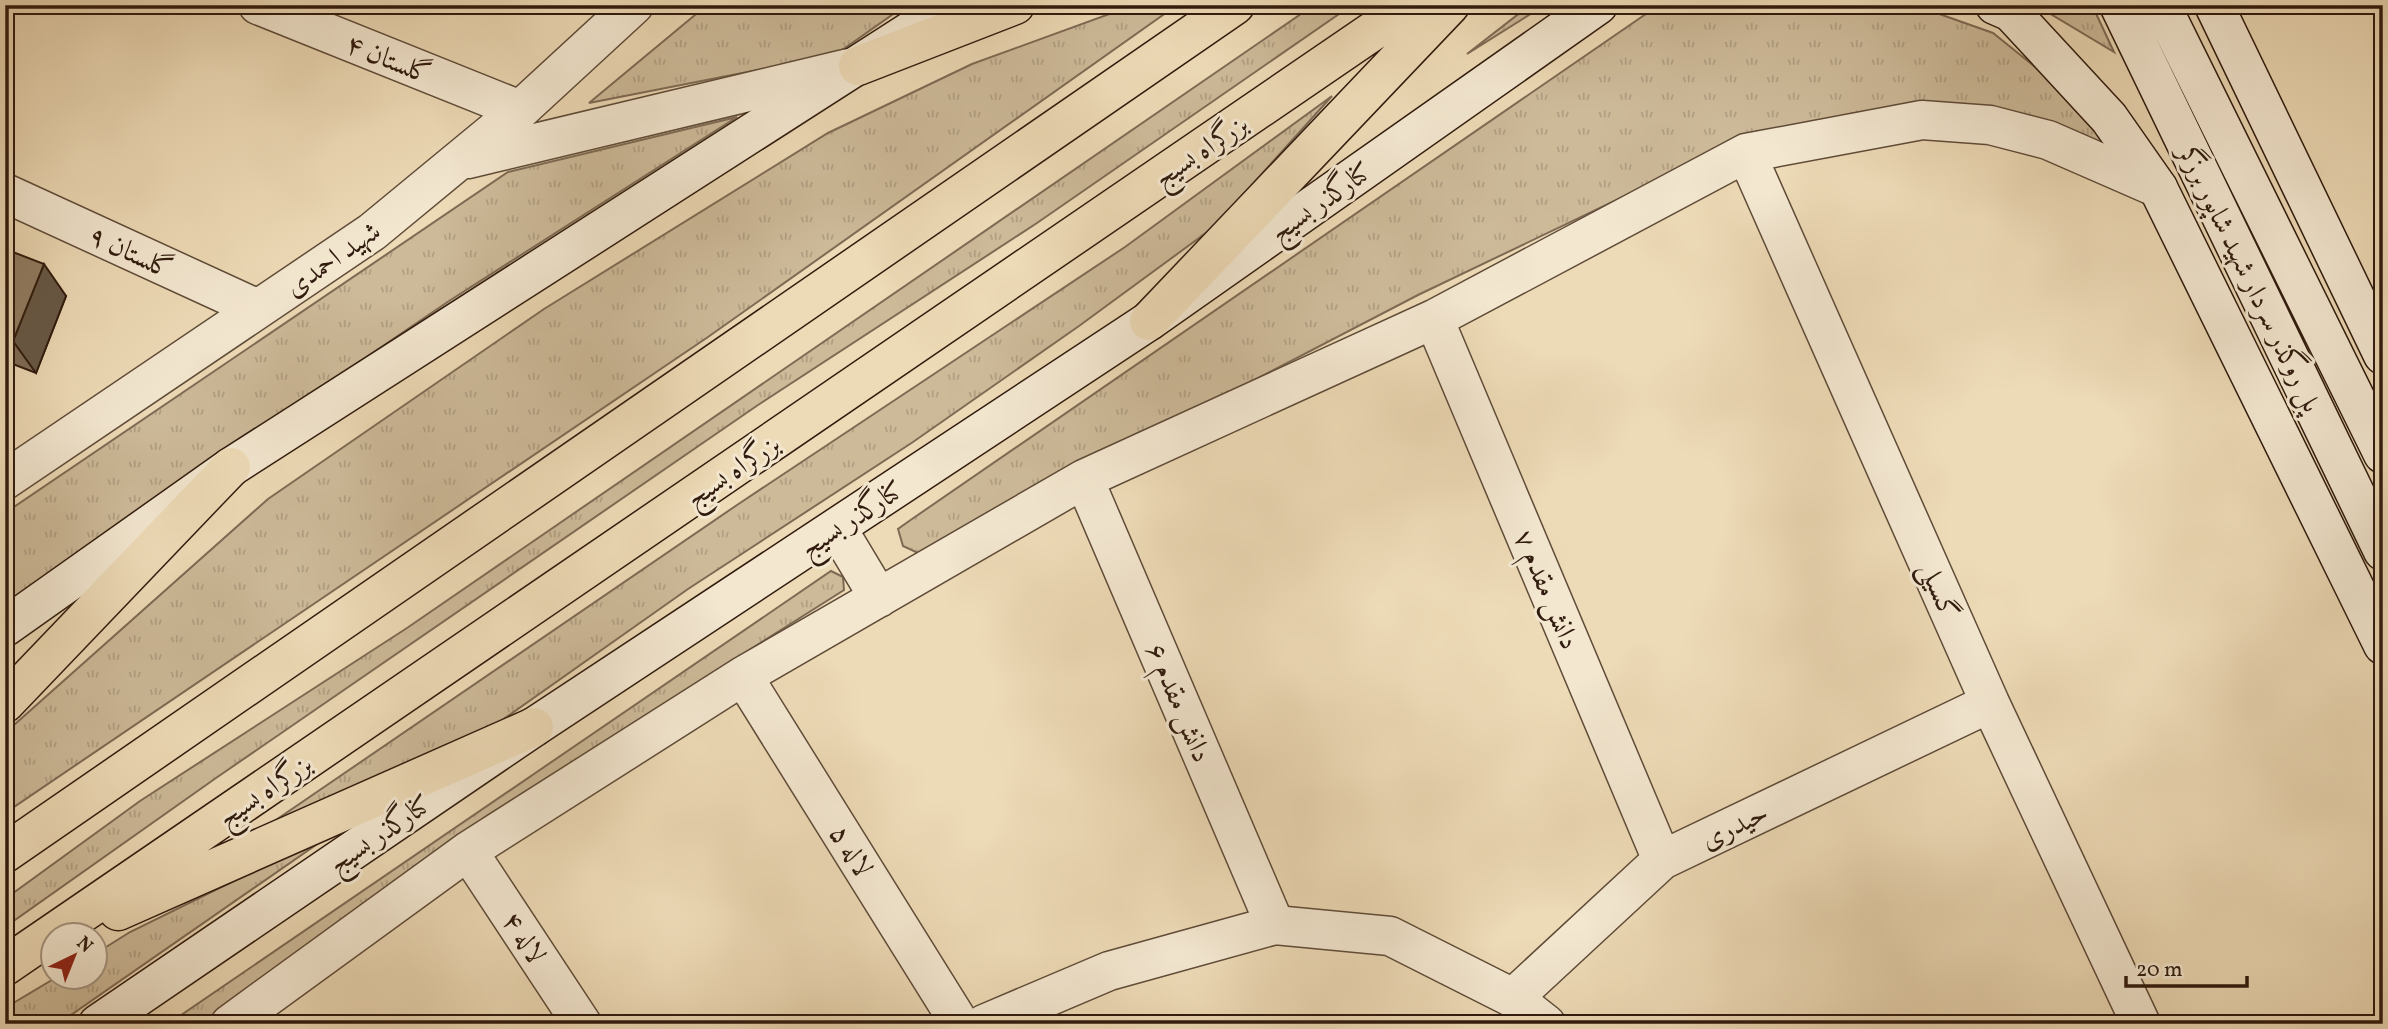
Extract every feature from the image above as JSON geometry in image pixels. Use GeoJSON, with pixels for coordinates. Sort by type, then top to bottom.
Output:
{"type":"FeatureCollection","features":[{"type":"Feature","properties":{"kind":"highway"},"geometry":{"type":"LineString","coordinates":[[858,66],[1015,5]]}},
{"type":"Feature","properties":{"kind":"highway"},"geometry":{"type":"LineString","coordinates":[[5,853],[1235,5]]}},
{"type":"Feature","properties":{"kind":"highway","name":"بزرگراه بسیج"},"geometry":{"type":"LineString","coordinates":[[29,952],[1411,5]]}},
{"type":"Feature","properties":{"kind":"highway"},"geometry":{"type":"LineString","coordinates":[[1149,321],[1450,5]]}},
{"type":"Feature","properties":{"kind":"highway"},"geometry":{"type":"LineString","coordinates":[[5,703],[232,467]]}},
{"type":"Feature","properties":{"kind":"highway"},"geometry":{"type":"LineString","coordinates":[[97,920],[534,727]]}},
{"type":"Feature","properties":{"kind":"street","name":"گلستان ۴"},"geometry":{"type":"LineString","coordinates":[[258,5],[520,110]]}},
{"type":"Feature","properties":{"kind":"street","name":"شهید احمدی"},"geometry":{"type":"LineString","coordinates":[[5,480],[372,232],[520,110],[634,5]]}},
{"type":"Feature","properties":{"kind":"street"},"geometry":{"type":"LineString","coordinates":[[5,627],[232,467],[951,5]]}},
{"type":"Feature","properties":{"kind":"street","name":"کنارگذر بسیج"},"geometry":{"type":"LineString","coordinates":[[99,1024],[534,727],[1149,321],[1598,5]]}},
{"type":"Feature","properties":{"kind":"street"},"geometry":{"type":"LineString","coordinates":[[2214,5],[2383,355]]}},
{"type":"Feature","properties":{"kind":"street"},"geometry":{"type":"LineString","coordinates":[[2005,7],[2109,118],[2158,188],[2383,645]]}},
{"type":"Feature","properties":{"kind":"street","name":"پل روگذر سردار شهید شاپور برزگر"},"geometry":{"type":"LineString","coordinates":[[2143,10],[2383,454]]}},
{"type":"Feature","properties":{"kind":"street","name":"پل روگذر سردار شهید شاپور برزگر"},"geometry":{"type":"LineString","coordinates":[[2143,10],[2383,551]]}},
{"type":"Feature","properties":{"kind":"street"},"geometry":{"type":"LineString","coordinates":[[460,161],[858,66]]}},
{"type":"Feature","properties":{"kind":"street"},"geometry":{"type":"LineString","coordinates":[[230,1024],[468,850],[743,676],[1084,479],[1434,319],[1745,153],[1922,120],[1990,125],[2048,141],[2158,188]]}},
{"type":"Feature","properties":{"kind":"street","name":"گسیلی"},"geometry":{"type":"LineString","coordinates":[[1745,153],[1990,703],[2141,1024]]}},
{"type":"Feature","properties":{"kind":"street","name":"گلستان ۹"},"geometry":{"type":"LineString","coordinates":[[5,193],[258,309]]}},
{"type":"Feature","properties":{"kind":"street","name":"دانش مقدم ۷"},"geometry":{"type":"LineString","coordinates":[[1434,319],[1662,860]]}},
{"type":"Feature","properties":{"kind":"street","name":"دانش مقدم ۶"},"geometry":{"type":"LineString","coordinates":[[1084,479],[1275,925]]}},
{"type":"Feature","properties":{"kind":"street"},"geometry":{"type":"LineString","coordinates":[[837,528],[879,598]]}},
{"type":"Feature","properties":{"kind":"street","name":"لاله ۵"},"geometry":{"type":"LineString","coordinates":[[743,676],[960,1024]]}},
{"type":"Feature","properties":{"kind":"street","name":"حیدری"},"geometry":{"type":"LineString","coordinates":[[1513,998],[1662,860],[1990,703]]}},
{"type":"Feature","properties":{"kind":"street","name":"لاله ۴"},"geometry":{"type":"LineString","coordinates":[[468,850],[582,1024]]}},
{"type":"Feature","properties":{"kind":"street"},"geometry":{"type":"LineString","coordinates":[[984,1024],[1109,971],[1275,925],[1390,936],[1513,998],[1546,1024]]}},
{"type":"Feature","properties":{"kind":"green space"},"geometry":{"type":"Polygon","coordinates":[[[707,5],[906,5],[835,55],[589,103],[707,5]]]}},
{"type":"Feature","properties":{"kind":"green space"},"geometry":{"type":"Polygon","coordinates":[[[1134,5],[1177,5],[708,337],[5,813],[5,733],[268,499],[544,309],[828,133],[972,64],[1134,5]]]}},
{"type":"Feature","properties":{"kind":"green space"},"geometry":{"type":"Polygon","coordinates":[[[1314,5],[1352,5],[1037,223],[758,405],[216,778],[5,927],[5,899],[140,801],[407,628],[1314,5]]]}},
{"type":"Feature","properties":{"kind":"green space"},"geometry":{"type":"Polygon","coordinates":[[[1530,5],[1545,5],[1467,54],[1530,5]]]}},
{"type":"Feature","properties":{"kind":"green space"},"geometry":{"type":"Polygon","coordinates":[[[1659,5],[1914,5],[1993,33],[2070,95],[2121,152],[1977,112],[1654,182],[1418,295],[920,554],[903,546],[898,529],[1659,5]]]}},
{"type":"Feature","properties":{"kind":"green space"},"geometry":{"type":"Polygon","coordinates":[[[2045,5],[2092,5],[2114,52],[2049,13],[2045,5]]]}},
{"type":"Feature","properties":{"kind":"green space"},"geometry":{"type":"Polygon","coordinates":[[[1332,96],[1214,227],[913,442],[688,589],[498,723],[270,824],[737,505],[1125,247],[1332,96]]]}},
{"type":"Feature","properties":{"kind":"green space"},"geometry":{"type":"Polygon","coordinates":[[[737,117],[449,301],[224,454],[5,608],[5,513],[508,172],[737,117]]]}},
{"type":"Feature","properties":{"kind":"green space"},"geometry":{"type":"Polygon","coordinates":[[[831,571],[843,577],[844,590],[485,817],[210,1024],[168,1024],[831,571]]]}},
{"type":"Feature","properties":{"kind":"green space"},"geometry":{"type":"Polygon","coordinates":[[[336,831],[108,989],[108,946],[130,932],[336,831]]]}},
{"type":"Feature","properties":{"kind":"green space"},"geometry":{"type":"Polygon","coordinates":[[[38,988],[107,990],[58,1024],[5,1024],[5,1008],[38,988]]]}},
{"type":"Feature","properties":{"kind":"building"},"geometry":{"type":"Polygon","coordinates":[[[5,249],[44,264],[13,341],[5,338],[5,249]]]}}]}
